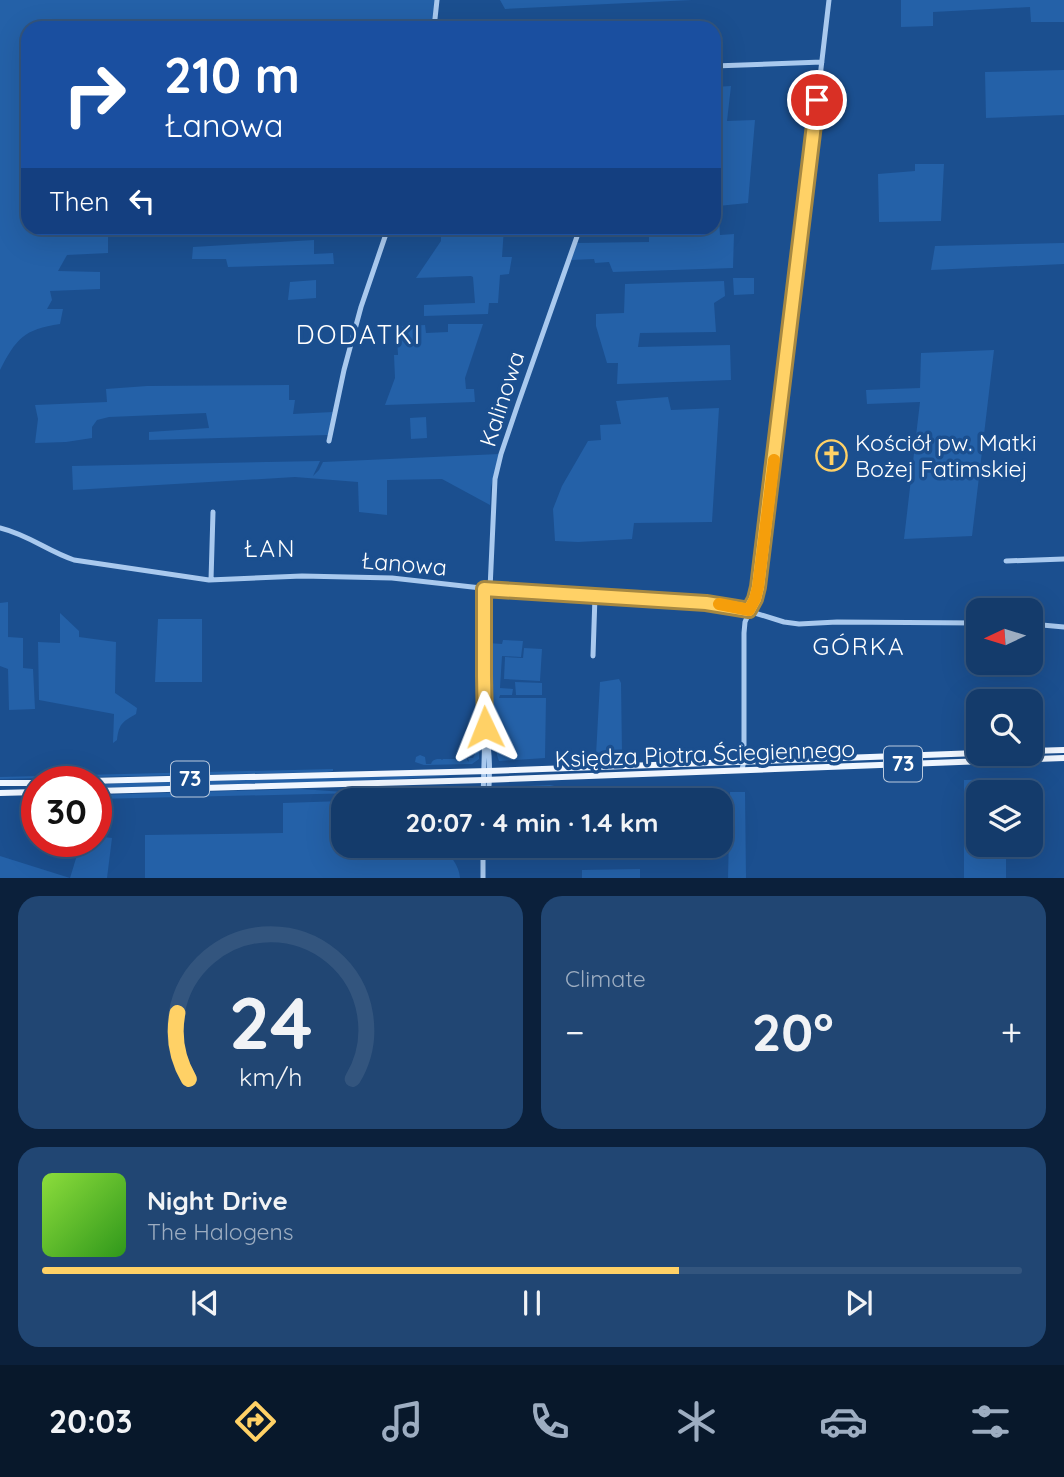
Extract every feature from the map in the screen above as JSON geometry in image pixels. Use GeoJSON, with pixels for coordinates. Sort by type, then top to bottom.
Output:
{"type":"FeatureCollection","features":[{"type":"Feature","properties":{"kind":"main road"},"geometry":{"type":"LineString","coordinates":[[1043,751],[1064,750]]}},
{"type":"Feature","properties":{"kind":"main road","name":"Księdza Piotra Ściegiennego"},"geometry":{"type":"LineString","coordinates":[[112,780],[486,771],[966,753]]}},
{"type":"Feature","properties":{"kind":"main road","name":"Księdza Piotra Ściegiennego"},"geometry":{"type":"LineString","coordinates":[[112,791],[486,780],[1064,758]]}},
{"type":"Feature","properties":{"kind":"main road"},"geometry":{"type":"LineString","coordinates":[[0,783],[21,783]]}},
{"type":"Feature","properties":{"kind":"main road"},"geometry":{"type":"LineString","coordinates":[[0,793],[21,792]]}},
{"type":"Feature","properties":{"kind":"street"},"geometry":{"type":"LineString","coordinates":[[435,21],[437,0]]}},
{"type":"Feature","properties":{"kind":"street"},"geometry":{"type":"LineString","coordinates":[[742,770],[745,622],[758,587],[829,0]]}},
{"type":"Feature","properties":{"kind":"street"},"geometry":{"type":"LineString","coordinates":[[721,66],[822,62]]}},
{"type":"Feature","properties":{"kind":"street"},"geometry":{"type":"LineString","coordinates":[[329,441],[361,307],[386,235]]}},
{"type":"Feature","properties":{"kind":"street","name":"Kalinowa"},"geometry":{"type":"LineString","coordinates":[[486,788],[484,676],[495,479],[518,404],[578,235]]}},
{"type":"Feature","properties":{"kind":"street"},"geometry":{"type":"LineString","coordinates":[[211,580],[213,512]]}},
{"type":"Feature","properties":{"kind":"street","name":"Łanowa"},"geometry":{"type":"LineString","coordinates":[[0,528],[25,536],[74,560],[211,580],[302,576],[392,578],[487,589],[706,603],[749,610],[799,624],[966,623]]}},
{"type":"Feature","properties":{"kind":"street"},"geometry":{"type":"LineString","coordinates":[[1006,561],[1064,559]]}},
{"type":"Feature","properties":{"kind":"street"},"geometry":{"type":"LineString","coordinates":[[593,656],[595,596]]}},
{"type":"Feature","properties":{"kind":"street"},"geometry":{"type":"LineString","coordinates":[[1043,625],[1064,627]]}},
{"type":"Feature","properties":{"kind":"street"},"geometry":{"type":"LineString","coordinates":[[483,858],[483,878]]}},
{"type":"Feature","properties":{"kind":"shaded area"},"geometry":{"type":"Polygon","coordinates":[[[0,0],[435,0],[433,21],[21,21],[21,235],[108,235],[108,253],[67,255],[58,271],[100,272],[100,289],[50,291],[52,300],[47,309],[63,309],[60,324],[38,329],[22,337],[0,370],[0,0]]]}},
{"type":"Feature","properties":{"kind":"shaded area"},"geometry":{"type":"Polygon","coordinates":[[[500,0],[692,0],[505,9],[500,0]]]}},
{"type":"Feature","properties":{"kind":"shaded area"},"geometry":{"type":"Polygon","coordinates":[[[901,0],[1064,0],[1064,22],[1031,22],[1030,7],[933,12],[933,26],[901,27],[901,0]]]}},
{"type":"Feature","properties":{"kind":"shaded area"},"geometry":{"type":"Polygon","coordinates":[[[1064,70],[1064,115],[986,118],[985,72],[1064,70]]]}},
{"type":"Feature","properties":{"kind":"shaded area"},"geometry":{"type":"Polygon","coordinates":[[[731,86],[727,121],[755,120],[748,203],[721,206],[721,87],[731,86]]]}},
{"type":"Feature","properties":{"kind":"shaded area"},"geometry":{"type":"Polygon","coordinates":[[[915,164],[944,164],[941,221],[879,222],[878,174],[915,171],[915,164]]]}},
{"type":"Feature","properties":{"kind":"shaded area"},"geometry":{"type":"Polygon","coordinates":[[[734,234],[733,268],[613,272],[609,262],[595,263],[594,259],[571,260],[577,243],[649,242],[649,235],[734,234]]]}},
{"type":"Feature","properties":{"kind":"shaded area"},"geometry":{"type":"Polygon","coordinates":[[[441,235],[504,235],[502,257],[512,257],[509,274],[500,275],[498,303],[489,303],[488,314],[424,316],[424,305],[475,303],[471,276],[416,278],[441,241],[441,235]]]}},
{"type":"Feature","properties":{"kind":"shaded area"},"geometry":{"type":"Polygon","coordinates":[[[314,240],[314,254],[333,253],[334,264],[228,267],[226,259],[192,259],[193,247],[314,240]]]}},
{"type":"Feature","properties":{"kind":"shaded area"},"geometry":{"type":"Polygon","coordinates":[[[1064,243],[1064,264],[931,270],[935,246],[1064,243]]]}},
{"type":"Feature","properties":{"kind":"shaded area"},"geometry":{"type":"Polygon","coordinates":[[[733,278],[754,278],[754,294],[734,295],[733,278]]]}},
{"type":"Feature","properties":{"kind":"shaded area"},"geometry":{"type":"Polygon","coordinates":[[[316,280],[316,298],[288,300],[290,282],[316,280]]]}},
{"type":"Feature","properties":{"kind":"shaded area"},"geometry":{"type":"Polygon","coordinates":[[[724,281],[725,296],[714,303],[716,332],[640,333],[638,347],[730,345],[731,380],[617,384],[618,363],[607,363],[596,326],[596,314],[624,313],[625,284],[724,281]]]}},
{"type":"Feature","properties":{"kind":"shaded area"},"geometry":{"type":"Polygon","coordinates":[[[448,324],[483,324],[465,378],[466,389],[474,389],[475,402],[385,405],[395,378],[394,355],[398,355],[397,336],[401,326],[425,325],[426,333],[448,332],[448,324]]]}},
{"type":"Feature","properties":{"kind":"shaded area"},"geometry":{"type":"Polygon","coordinates":[[[994,350],[972,536],[904,539],[920,402],[867,404],[866,390],[920,388],[921,353],[994,350]]]}},
{"type":"Feature","properties":{"kind":"shaded area"},"geometry":{"type":"Polygon","coordinates":[[[289,385],[289,400],[295,400],[293,414],[333,412],[328,435],[149,440],[149,432],[209,428],[206,413],[109,417],[97,420],[92,427],[92,438],[35,443],[38,419],[35,405],[107,402],[106,389],[147,386],[289,385]]]}},
{"type":"Feature","properties":{"kind":"shaded area"},"geometry":{"type":"Polygon","coordinates":[[[668,397],[671,410],[719,408],[712,522],[634,523],[632,539],[555,541],[553,509],[562,486],[588,441],[601,440],[600,425],[621,424],[616,401],[668,397]]]}},
{"type":"Feature","properties":{"kind":"shaded area"},"geometry":{"type":"Polygon","coordinates":[[[426,417],[427,438],[411,439],[410,418],[426,417]]]}},
{"type":"Feature","properties":{"kind":"shaded area"},"geometry":{"type":"Polygon","coordinates":[[[499,454],[491,487],[490,505],[442,479],[387,480],[387,515],[359,512],[358,482],[295,477],[73,490],[72,466],[320,461],[313,476],[323,462],[499,454]]]}},
{"type":"Feature","properties":{"kind":"shaded area"},"geometry":{"type":"Polygon","coordinates":[[[8,602],[8,637],[23,638],[23,668],[33,669],[35,709],[9,710],[8,669],[0,666],[0,603],[8,602]]]}},
{"type":"Feature","properties":{"kind":"shaded area"},"geometry":{"type":"Polygon","coordinates":[[[60,613],[79,631],[79,637],[116,642],[115,693],[137,708],[136,714],[122,724],[117,740],[113,743],[114,714],[39,700],[38,642],[60,643],[60,613]]]}},
{"type":"Feature","properties":{"kind":"shaded area"},"geometry":{"type":"Polygon","coordinates":[[[158,619],[202,619],[202,682],[155,682],[158,619]]]}},
{"type":"Feature","properties":{"kind":"shaded area"},"geometry":{"type":"Polygon","coordinates":[[[503,640],[523,641],[521,657],[502,656],[500,688],[513,689],[512,695],[500,695],[499,698],[546,698],[545,758],[499,761],[488,673],[488,643],[502,644],[503,640]]]}},
{"type":"Feature","properties":{"kind":"shaded area"},"geometry":{"type":"Polygon","coordinates":[[[524,648],[542,649],[540,681],[504,679],[505,657],[523,658],[524,648]]]}},
{"type":"Feature","properties":{"kind":"shaded area"},"geometry":{"type":"Polygon","coordinates":[[[619,679],[622,753],[596,755],[600,682],[619,679]]]}},
{"type":"Feature","properties":{"kind":"shaded area"},"geometry":{"type":"Polygon","coordinates":[[[515,682],[542,683],[542,695],[516,695],[515,682]]]}},
{"type":"Feature","properties":{"kind":"shaded area"},"geometry":{"type":"Polygon","coordinates":[[[477,702],[480,705],[479,759],[472,764],[424,765],[415,762],[420,755],[425,757],[426,764],[431,764],[436,759],[458,761],[460,758],[467,758],[469,762],[468,758],[473,758],[475,754],[477,702]]]}},
{"type":"Feature","properties":{"kind":"shaded area"},"geometry":{"type":"Polygon","coordinates":[[[333,769],[327,772],[112,777],[112,774],[333,769]]]}},
{"type":"Feature","properties":{"kind":"shaded area"},"geometry":{"type":"Polygon","coordinates":[[[471,774],[386,780],[112,788],[112,784],[471,774]]]}},
{"type":"Feature","properties":{"kind":"shaded area"},"geometry":{"type":"Polygon","coordinates":[[[21,776],[21,779],[0,779],[21,776]]]}},
{"type":"Feature","properties":{"kind":"shaded area"},"geometry":{"type":"Polygon","coordinates":[[[1006,779],[966,780],[966,857],[1006,857],[1006,878],[964,878],[964,780],[1006,779]]]}},
{"type":"Feature","properties":{"kind":"shaded area"},"geometry":{"type":"Polygon","coordinates":[[[471,785],[434,788],[370,788],[471,785]]]}},
{"type":"Feature","properties":{"kind":"shaded area"},"geometry":{"type":"Polygon","coordinates":[[[550,785],[559,788],[499,788],[550,785]]]}},
{"type":"Feature","properties":{"kind":"shaded area"},"geometry":{"type":"Polygon","coordinates":[[[301,789],[331,791],[331,794],[112,799],[112,795],[301,789]]]}},
{"type":"Feature","properties":{"kind":"shaded area"},"geometry":{"type":"Polygon","coordinates":[[[733,792],[745,792],[746,878],[728,878],[728,858],[733,858],[733,792]]]}},
{"type":"Feature","properties":{"kind":"shaded area"},"geometry":{"type":"Polygon","coordinates":[[[331,801],[331,858],[452,858],[460,878],[145,878],[145,835],[283,833],[283,803],[331,801]]]}},
{"type":"Feature","properties":{"kind":"shaded area"},"geometry":{"type":"Polygon","coordinates":[[[0,856],[70,878],[0,878],[0,856]]]}},
{"type":"Feature","properties":{"kind":"shaded area"},"geometry":{"type":"Polygon","coordinates":[[[76,857],[110,857],[107,878],[70,878],[76,857]]]}},
{"type":"Feature","properties":{"kind":"shaded area"},"geometry":{"type":"Polygon","coordinates":[[[640,869],[640,878],[582,878],[582,870],[640,869]]]}},
{"type":"Feature","properties":{"kind":"slow traffic"},"geometry":{"type":"LineString","coordinates":[[719,604],[749,610],[755,599],[774,460]]}},
{"type":"Feature","properties":{"kind":"place","name":"Kościół pw. Matki Bożej Fatimskiej"},"geometry":{"type":"Point","coordinates":[832,456]}},
{"type":"Feature","properties":{"kind":"district","name":"DODATKI"},"geometry":{"type":"Point","coordinates":[359,335]}},
{"type":"Feature","properties":{"kind":"district","name":"ŁAN"},"geometry":{"type":"Point","coordinates":[270,549]}},
{"type":"Feature","properties":{"kind":"district","name":"GÓRKA"},"geometry":{"type":"Point","coordinates":[859,647]}},
{"type":"Feature","properties":{"kind":"route"},"geometry":{"type":"LineString","coordinates":[[485,727],[484,589],[706,603],[749,610],[755,599],[779,428],[817,100]]}}]}
